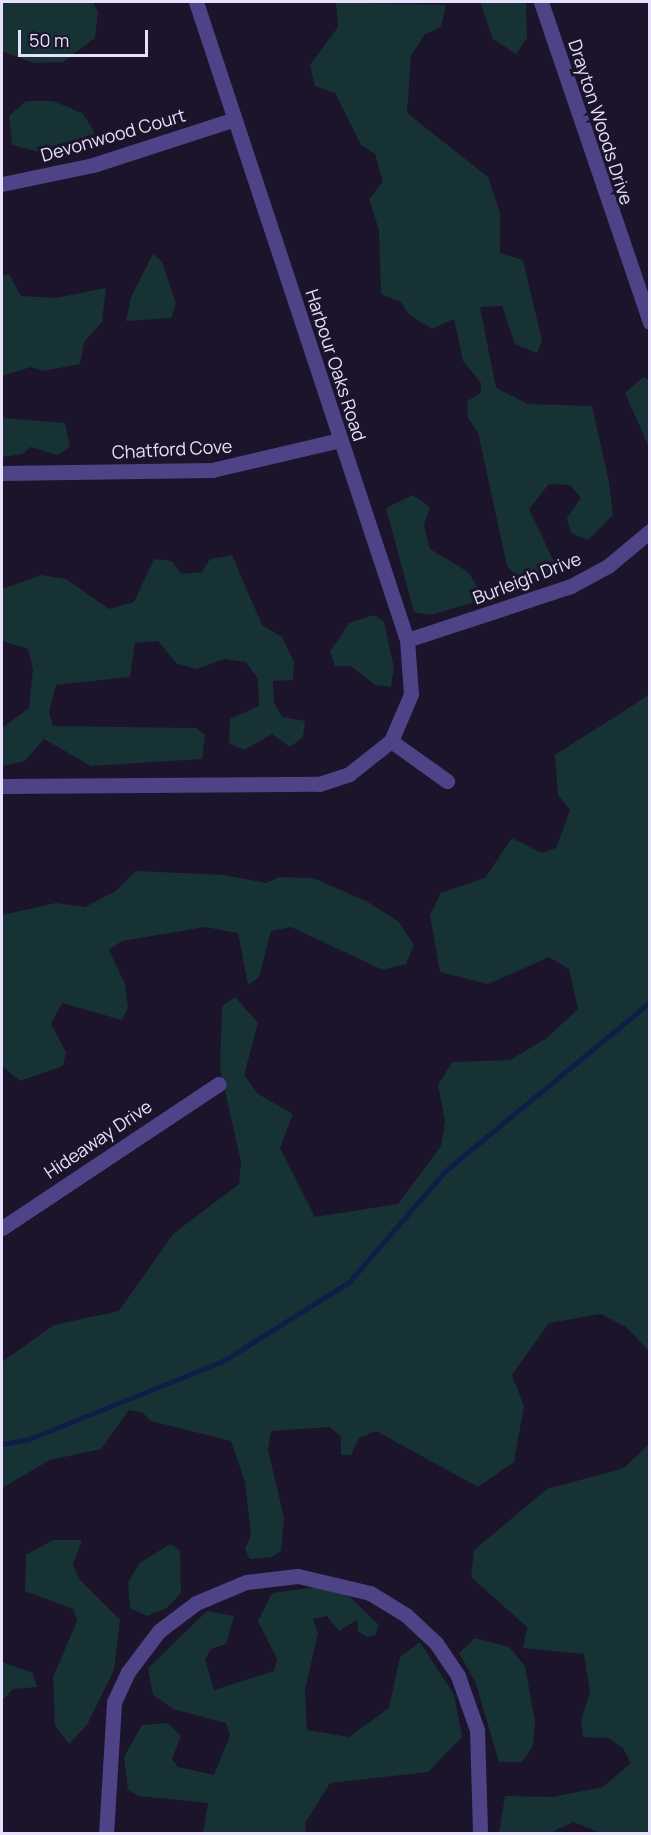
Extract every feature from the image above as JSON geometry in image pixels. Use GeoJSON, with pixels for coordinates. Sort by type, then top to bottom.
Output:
{"type":"FeatureCollection","features":[{"type":"Feature","properties":{"kind":"street","name":"Harbour Oaks Road"},"geometry":{"type":"LineString","coordinates":[[2,786],[318,784],[350,774],[391,741],[411,694],[406,640],[196,2]]}},
{"type":"Feature","properties":{"kind":"street","name":"Drayton Woods Drive"},"geometry":{"type":"LineString","coordinates":[[541,2],[650,322]]}},
{"type":"Feature","properties":{"kind":"street","name":"Devonwood Court"},"geometry":{"type":"LineString","coordinates":[[2,184],[93,165],[235,119]]}},
{"type":"Feature","properties":{"kind":"street","name":"Chatford Cove"},"geometry":{"type":"LineString","coordinates":[[2,473],[212,470],[340,440]]}},
{"type":"Feature","properties":{"kind":"street","name":"Burleigh Drive"},"geometry":{"type":"LineString","coordinates":[[406,640],[572,586],[608,566],[650,531]]}},
{"type":"Feature","properties":{"kind":"street"},"geometry":{"type":"LineString","coordinates":[[391,741],[447,781]]}},
{"type":"Feature","properties":{"kind":"street","name":"Hideaway Drive"},"geometry":{"type":"LineString","coordinates":[[2,1228],[219,1084]]}},
{"type":"Feature","properties":{"kind":"street"},"geometry":{"type":"LineString","coordinates":[[106,1833],[114,1701],[128,1672],[159,1631],[196,1603],[246,1582],[298,1576],[370,1593],[406,1615],[436,1643],[458,1676],[477,1730],[480,1833]]}},
{"type":"Feature","properties":{"kind":"green space"},"geometry":{"type":"Polygon","coordinates":[[[2,2],[93,2],[98,12],[95,38],[63,62],[33,63],[2,51],[2,2]]]}},
{"type":"Feature","properties":{"kind":"green space"},"geometry":{"type":"Polygon","coordinates":[[[336,2],[446,5],[441,27],[425,34],[411,56],[407,113],[488,177],[500,213],[500,253],[523,260],[542,341],[537,353],[515,344],[502,306],[480,307],[496,388],[528,404],[592,406],[609,482],[613,515],[588,540],[571,533],[567,518],[581,498],[570,485],[549,484],[529,509],[554,562],[547,575],[520,580],[507,566],[478,432],[468,418],[467,401],[481,393],[481,383],[463,361],[454,319],[432,329],[408,314],[401,302],[381,294],[379,230],[369,199],[383,182],[375,154],[361,145],[335,93],[315,86],[310,65],[338,27],[336,2]]]}},
{"type":"Feature","properties":{"kind":"green space"},"geometry":{"type":"Polygon","coordinates":[[[480,2],[526,2],[527,38],[516,54],[493,39],[480,2]]]}},
{"type":"Feature","properties":{"kind":"green space"},"geometry":{"type":"Polygon","coordinates":[[[26,101],[53,101],[82,113],[94,131],[92,150],[52,155],[12,145],[9,116],[26,101]]]}},
{"type":"Feature","properties":{"kind":"green space"},"geometry":{"type":"Polygon","coordinates":[[[153,254],[162,262],[176,304],[171,318],[126,321],[131,297],[153,254]]]}},
{"type":"Feature","properties":{"kind":"green space"},"geometry":{"type":"Polygon","coordinates":[[[9,274],[21,296],[56,298],[106,288],[102,322],[84,342],[80,364],[43,371],[31,367],[2,376],[2,276],[9,274]]]}},
{"type":"Feature","properties":{"kind":"green space"},"geometry":{"type":"Polygon","coordinates":[[[643,377],[649,380],[649,447],[625,393],[643,377]]]}},
{"type":"Feature","properties":{"kind":"green space"},"geometry":{"type":"Polygon","coordinates":[[[2,418],[65,423],[70,447],[58,455],[30,447],[23,454],[2,457],[2,418]]]}},
{"type":"Feature","properties":{"kind":"green space"},"geometry":{"type":"Polygon","coordinates":[[[413,495],[430,507],[424,525],[430,549],[468,572],[479,589],[476,602],[430,615],[414,612],[386,508],[413,495]]]}},
{"type":"Feature","properties":{"kind":"green space"},"geometry":{"type":"Polygon","coordinates":[[[232,555],[262,625],[282,637],[294,662],[293,680],[273,681],[274,703],[282,717],[305,721],[303,737],[290,747],[272,734],[244,750],[229,743],[230,719],[259,706],[258,679],[246,662],[224,659],[197,669],[177,664],[158,641],[135,643],[130,677],[56,685],[49,712],[53,726],[196,728],[205,735],[202,759],[91,766],[44,739],[25,761],[2,766],[2,728],[29,708],[33,669],[28,649],[2,641],[2,589],[41,575],[66,579],[109,609],[134,602],[154,559],[171,561],[182,574],[202,572],[210,559],[232,555]]]}},
{"type":"Feature","properties":{"kind":"green space"},"geometry":{"type":"Polygon","coordinates":[[[374,615],[384,622],[394,668],[391,687],[375,685],[351,666],[335,666],[330,652],[349,623],[374,615]]]}},
{"type":"Feature","properties":{"kind":"green space"},"geometry":{"type":"Polygon","coordinates":[[[649,695],[649,1351],[626,1327],[601,1314],[549,1323],[512,1375],[524,1406],[514,1462],[478,1487],[376,1431],[359,1438],[351,1455],[341,1455],[341,1437],[330,1427],[271,1431],[268,1450],[284,1518],[281,1551],[272,1557],[250,1559],[245,1549],[251,1535],[245,1482],[231,1441],[151,1421],[143,1413],[129,1410],[101,1449],[50,1460],[2,1488],[2,1362],[54,1325],[119,1311],[173,1234],[239,1184],[241,1162],[220,1068],[222,1006],[235,997],[258,1023],[244,1075],[258,1094],[293,1114],[280,1148],[315,1217],[398,1204],[441,1146],[445,1121],[438,1085],[452,1062],[510,1060],[547,1038],[578,1009],[569,969],[549,957],[488,984],[440,972],[430,915],[441,893],[485,878],[512,838],[542,853],[556,848],[570,810],[558,795],[555,755],[649,695]]]}},
{"type":"Feature","properties":{"kind":"green space"},"geometry":{"type":"Polygon","coordinates":[[[136,871],[224,875],[266,883],[279,877],[313,878],[366,901],[399,922],[414,945],[406,964],[383,970],[291,927],[271,931],[259,977],[248,985],[238,933],[205,927],[122,941],[109,950],[125,984],[128,1008],[122,1020],[62,1003],[51,1024],[66,1052],[63,1066],[20,1081],[2,1066],[2,915],[56,903],[85,907],[116,891],[136,871]]]}},
{"type":"Feature","properties":{"kind":"green space"},"geometry":{"type":"Polygon","coordinates":[[[649,1444],[649,1833],[602,1833],[573,1822],[550,1833],[499,1833],[505,1796],[553,1797],[603,1787],[631,1763],[623,1748],[608,1738],[583,1737],[581,1720],[590,1692],[584,1654],[523,1648],[527,1627],[471,1577],[474,1550],[547,1489],[624,1468],[649,1444]]]}},
{"type":"Feature","properties":{"kind":"green space"},"geometry":{"type":"Polygon","coordinates":[[[53,1540],[82,1540],[73,1565],[80,1580],[120,1620],[114,1670],[87,1725],[69,1744],[55,1725],[53,1677],[77,1621],[73,1609],[25,1591],[26,1555],[53,1540]]]}},
{"type":"Feature","properties":{"kind":"green space"},"geometry":{"type":"Polygon","coordinates":[[[170,1544],[180,1550],[181,1593],[167,1608],[147,1616],[130,1608],[128,1582],[140,1563],[170,1544]]]}},
{"type":"Feature","properties":{"kind":"green space"},"geometry":{"type":"Polygon","coordinates":[[[316,1587],[350,1597],[379,1625],[375,1635],[367,1637],[358,1631],[357,1620],[339,1631],[327,1616],[313,1619],[318,1633],[305,1690],[307,1730],[349,1737],[389,1708],[400,1657],[420,1642],[454,1695],[462,1737],[428,1772],[330,1783],[305,1823],[306,1833],[203,1833],[208,1803],[139,1796],[128,1790],[124,1757],[142,1725],[168,1723],[181,1736],[172,1759],[178,1767],[214,1775],[230,1736],[226,1723],[173,1709],[153,1695],[148,1668],[207,1611],[234,1616],[226,1644],[211,1649],[205,1659],[214,1690],[274,1671],[277,1659],[258,1621],[272,1593],[316,1587]]]}},
{"type":"Feature","properties":{"kind":"green space"},"geometry":{"type":"Polygon","coordinates":[[[475,1638],[509,1647],[525,1666],[535,1722],[533,1746],[522,1762],[499,1762],[475,1681],[459,1653],[475,1638]]]}},
{"type":"Feature","properties":{"kind":"green space"},"geometry":{"type":"Polygon","coordinates":[[[2,1662],[33,1673],[37,1687],[13,1689],[2,1701],[2,1662]]]}},
{"type":"Feature","properties":{"kind":"waterway"},"geometry":{"type":"LineString","coordinates":[[2,1444],[29,1439],[223,1361],[349,1282],[445,1171],[650,1002]]}}]}
